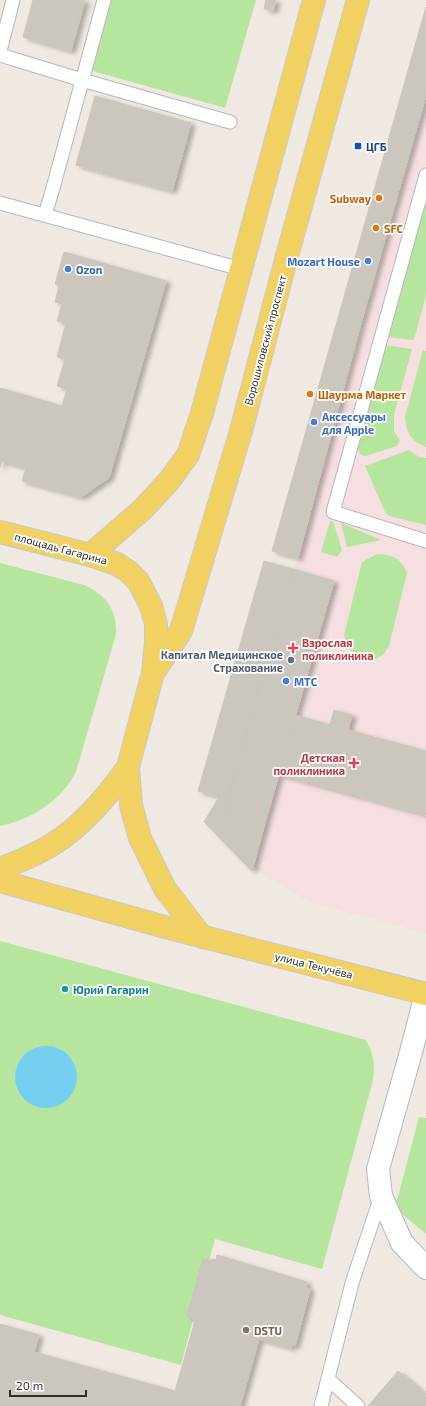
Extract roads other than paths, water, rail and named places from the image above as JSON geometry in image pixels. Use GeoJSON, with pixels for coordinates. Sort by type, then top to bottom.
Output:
{"type":"FeatureCollection","features":[{"type":"Feature","properties":{"kind":"main road"},"geometry":{"type":"LineString","coordinates":[[90,555],[142,510],[169,482],[188,455],[202,413],[314,0]]}},
{"type":"Feature","properties":{"kind":"main road","name":"Ворошиловский проспект"},"geometry":{"type":"LineString","coordinates":[[153,673],[181,631],[241,431],[284,267],[358,0]]}},
{"type":"Feature","properties":{"kind":"main road","name":"площадь Гагарина"},"geometry":{"type":"LineString","coordinates":[[0,532],[90,555],[117,564],[129,572],[138,581],[146,594],[156,624],[156,641],[153,673],[128,767],[131,805],[140,838],[165,889],[202,937]]}},
{"type":"Feature","properties":{"kind":"main road","name":"площадь Гагарина"},"geometry":{"type":"LineString","coordinates":[[0,869],[38,853],[66,836],[89,816],[128,767]]}},
{"type":"Feature","properties":{"kind":"main road","name":"улица Текучёва"},"geometry":{"type":"LineString","coordinates":[[0,881],[202,937],[426,994]]}},
{"type":"Feature","properties":{"kind":"main road"},"geometry":{"type":"LineString","coordinates":[[426,994],[412,1052],[378,1169],[381,1196],[402,1243],[426,1268]]}},
{"type":"Feature","properties":{"kind":"lane"},"geometry":{"type":"LineString","coordinates":[[0,51],[13,0]]}},
{"type":"Feature","properties":{"kind":"lane"},"geometry":{"type":"LineString","coordinates":[[44,215],[53,188],[104,0]]}},
{"type":"Feature","properties":{"kind":"lane"},"geometry":{"type":"LineString","coordinates":[[0,55],[230,122]]}},
{"type":"Feature","properties":{"kind":"lane"},"geometry":{"type":"LineString","coordinates":[[426,175],[333,512],[426,541]]}},
{"type":"Feature","properties":{"kind":"lane"},"geometry":{"type":"LineString","coordinates":[[0,203],[241,269]]}},
{"type":"Feature","properties":{"kind":"lane"},"geometry":{"type":"LineString","coordinates":[[321,1406],[352,1283],[381,1196]]}},
{"type":"Feature","properties":{"kind":"lane"},"geometry":{"type":"LineString","coordinates":[[328,1379],[358,1406]]}},
{"type":"Feature","properties":{"kind":"water"},"geometry":{"type":"Polygon","coordinates":[[[40,1046],[52,1046],[68,1055],[75,1065],[77,1077],[75,1089],[68,1099],[52,1108],[40,1108],[29,1103],[20,1094],[15,1083],[15,1071],[20,1060],[29,1051],[40,1046]]]}},
{"type":"Feature","properties":{"kind":"place","name":"ЦГБ"},"geometry":{"type":"Point","coordinates":[358,146]}},
{"type":"Feature","properties":{"kind":"place","name":"Subway"},"geometry":{"type":"Point","coordinates":[379,198]}},
{"type":"Feature","properties":{"kind":"place","name":"SFC"},"geometry":{"type":"Point","coordinates":[376,228]}},
{"type":"Feature","properties":{"kind":"place","name":"Mozart House"},"geometry":{"type":"Point","coordinates":[368,261]}},
{"type":"Feature","properties":{"kind":"place","name":"Ozon"},"geometry":{"type":"Point","coordinates":[68,269]}},
{"type":"Feature","properties":{"kind":"place","name":"Шаурма Маркет"},"geometry":{"type":"Point","coordinates":[310,394]}},
{"type":"Feature","properties":{"kind":"place","name":"Аксессуары для Apple"},"geometry":{"type":"Point","coordinates":[314,422]}},
{"type":"Feature","properties":{"kind":"place","name":"Взрослая поликлиника"},"geometry":{"type":"Point","coordinates":[293,648]}},
{"type":"Feature","properties":{"kind":"place","name":"Капитал Медицинское Страхование"},"geometry":{"type":"Point","coordinates":[291,660]}},
{"type":"Feature","properties":{"kind":"place","name":"МТС"},"geometry":{"type":"Point","coordinates":[286,681]}},
{"type":"Feature","properties":{"kind":"place","name":"Детская поликлиника"},"geometry":{"type":"Point","coordinates":[354,763]}},
{"type":"Feature","properties":{"kind":"place","name":"Юрий Гагарин"},"geometry":{"type":"Point","coordinates":[65,989]}},
{"type":"Feature","properties":{"kind":"place","name":"DSTU"},"geometry":{"type":"Point","coordinates":[246,1330]}}]}
